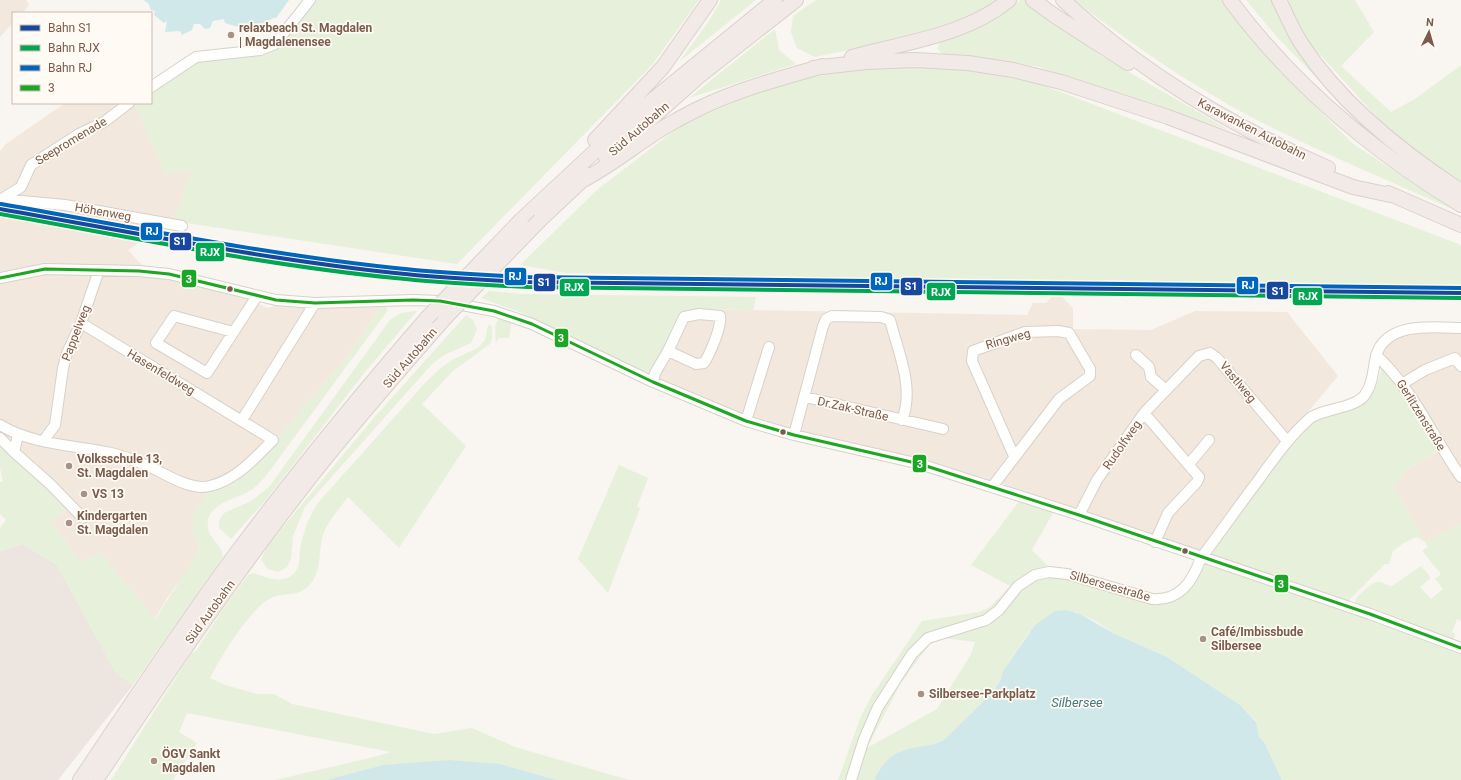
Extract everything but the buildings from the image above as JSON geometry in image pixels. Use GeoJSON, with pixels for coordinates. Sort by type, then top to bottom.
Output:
{"type":"FeatureCollection","features":[{"type":"Feature","properties":{"kind":"highway"},"geometry":{"type":"LineString","coordinates":[[566,178],[577,159],[663,67],[710,0]]}},
{"type":"Feature","properties":{"kind":"highway","name":"Süd Autobahn"},"geometry":{"type":"LineString","coordinates":[[80,780],[160,662],[238,552],[295,476],[363,392],[427,318],[521,220],[566,178],[681,76],[775,0]]}},
{"type":"Feature","properties":{"kind":"highway","name":"Süd Autobahn"},"geometry":{"type":"LineString","coordinates":[[96,780],[178,658],[304,485],[374,399],[445,318],[540,220],[582,181],[698,77],[796,0]]}},
{"type":"Feature","properties":{"kind":"highway"},"geometry":{"type":"LineString","coordinates":[[1033,0],[1146,75],[1185,94]]}},
{"type":"Feature","properties":{"kind":"highway","name":"Karawanken Autobahn"},"geometry":{"type":"LineString","coordinates":[[1063,0],[1107,37],[1185,94],[1274,142],[1461,226]]}},
{"type":"Feature","properties":{"kind":"highway"},"geometry":{"type":"LineString","coordinates":[[1230,0],[1280,60],[1313,94],[1350,127],[1384,155],[1461,205]]}},
{"type":"Feature","properties":{"kind":"highway"},"geometry":{"type":"LineString","coordinates":[[1279,0],[1302,46],[1331,82],[1364,117],[1436,175],[1461,191]]}},
{"type":"Feature","properties":{"kind":"highway"},"geometry":{"type":"LineString","coordinates":[[582,181],[605,169],[676,120],[721,98],[767,81],[931,37],[960,27],[1006,3]]}},
{"type":"Feature","properties":{"kind":"highway"},"geometry":{"type":"LineString","coordinates":[[813,68],[866,62],[915,60],[968,63],[1013,70],[1061,82],[1168,117],[1353,187],[1395,196]]}},
{"type":"Feature","properties":{"kind":"street"},"geometry":{"type":"LineString","coordinates":[[152,86],[196,57],[260,50],[275,44],[310,0]]}},
{"type":"Feature","properties":{"kind":"street","name":"Seepromenade"},"geometry":{"type":"LineString","coordinates":[[1,199],[21,188],[31,165],[79,134],[104,122],[128,104]]}},
{"type":"Feature","properties":{"kind":"street","name":"Höhenweg"},"geometry":{"type":"LineString","coordinates":[[1,199],[65,205],[182,226]]}},
{"type":"Feature","properties":{"kind":"street"},"geometry":{"type":"LineString","coordinates":[[0,278],[45,269],[169,274],[276,300],[315,303],[413,300],[440,301],[494,311],[562,338],[653,382],[746,421],[794,435],[920,464],[1079,515],[1201,558],[1370,614],[1461,648]]}},
{"type":"Feature","properties":{"kind":"street","name":"Pappelweg"},"geometry":{"type":"LineString","coordinates":[[44,440],[55,425],[63,368],[67,354],[81,323],[99,270]]}},
{"type":"Feature","properties":{"kind":"street"},"geometry":{"type":"LineString","coordinates":[[233,332],[174,316],[156,343],[207,373],[257,296]]}},
{"type":"Feature","properties":{"kind":"street"},"geometry":{"type":"LineString","coordinates":[[242,420],[315,303]]}},
{"type":"Feature","properties":{"kind":"street"},"geometry":{"type":"LineString","coordinates":[[653,382],[655,374],[684,317],[688,315],[720,316],[721,321],[704,363],[696,364],[668,351]]}},
{"type":"Feature","properties":{"kind":"street","name":"Dr.Zak-Straße"},"geometry":{"type":"LineString","coordinates":[[794,435],[826,319],[832,316],[887,318],[890,320],[906,382],[907,401],[902,420]]}},
{"type":"Feature","properties":{"kind":"street","name":"Hasenfeldweg"},"geometry":{"type":"LineString","coordinates":[[44,440],[111,453],[132,459],[172,478],[202,487],[211,486],[234,475],[252,461],[273,440],[81,323]]}},
{"type":"Feature","properties":{"kind":"street","name":"Silberseestraße"},"geometry":{"type":"LineString","coordinates":[[851,780],[864,739],[878,707],[912,654],[928,638],[937,633],[978,624],[986,620],[999,610],[1018,586],[1035,575],[1049,572],[1067,574],[1152,599],[1160,600],[1172,597],[1179,593],[1195,574],[1201,558],[1287,441],[1310,418],[1345,406],[1364,397],[1373,375],[1376,355],[1384,342],[1393,334],[1403,330],[1429,326],[1461,328]]}},
{"type":"Feature","properties":{"kind":"street","name":"Ringweg"},"geometry":{"type":"LineString","coordinates":[[992,487],[1014,456],[1059,399],[1090,376],[1090,369],[1069,333],[1058,331],[1025,332],[973,351],[972,361],[1014,456]]}},
{"type":"Feature","properties":{"kind":"street"},"geometry":{"type":"LineString","coordinates":[[746,421],[769,347]]}},
{"type":"Feature","properties":{"kind":"street","name":"Vastlweg"},"geometry":{"type":"LineString","coordinates":[[1144,413],[1199,356],[1205,353],[1214,354],[1287,441]]}},
{"type":"Feature","properties":{"kind":"street"},"geometry":{"type":"LineString","coordinates":[[1136,355],[1149,367],[1151,377],[1166,390]]}},
{"type":"Feature","properties":{"kind":"street","name":"Gerlitzenstraße"},"geometry":{"type":"LineString","coordinates":[[1376,355],[1390,368],[1402,384],[1461,477]]}},
{"type":"Feature","properties":{"kind":"street"},"geometry":{"type":"LineString","coordinates":[[1402,384],[1425,370],[1455,358],[1461,366]]}},
{"type":"Feature","properties":{"kind":"street","name":"Dr.Zak-Straße"},"geometry":{"type":"LineString","coordinates":[[805,397],[943,429]]}},
{"type":"Feature","properties":{"kind":"street","name":"Rudolfweg"},"geometry":{"type":"LineString","coordinates":[[1079,515],[1097,480],[1144,413],[1199,477],[1197,482],[1168,513],[1155,542]]}},
{"type":"Feature","properties":{"kind":"street"},"geometry":{"type":"LineString","coordinates":[[0,425],[18,435],[44,440]]}},
{"type":"Feature","properties":{"kind":"street"},"geometry":{"type":"LineString","coordinates":[[14,452],[18,435]]}},
{"type":"Feature","properties":{"kind":"street"},"geometry":{"type":"LineString","coordinates":[[0,438],[84,518]]}},
{"type":"Feature","properties":{"kind":"street"},"geometry":{"type":"LineString","coordinates":[[1189,464],[1209,440]]}},
{"type":"Feature","properties":{"kind":"shaded area"},"geometry":{"type":"Polygon","coordinates":[[[0,0],[26,0],[29,5],[23,12],[12,12],[12,24],[0,37],[0,0]]]}},
{"type":"Feature","properties":{"kind":"shaded area"},"geometry":{"type":"Polygon","coordinates":[[[64,104],[136,104],[192,172],[173,221],[128,250],[142,265],[154,268],[178,280],[247,298],[267,308],[282,304],[321,307],[381,306],[347,356],[278,438],[246,473],[205,495],[193,535],[200,546],[191,566],[167,598],[155,619],[99,552],[81,563],[51,521],[65,510],[0,444],[0,151],[6,144],[64,104]]]}},
{"type":"Feature","properties":{"kind":"shaded area"},"geometry":{"type":"Polygon","coordinates":[[[1052,297],[1062,297],[1073,308],[1073,329],[1151,330],[1195,311],[1287,312],[1338,376],[1308,412],[1307,425],[1292,440],[1208,557],[1199,559],[917,469],[779,436],[716,415],[655,388],[657,376],[693,309],[1027,315],[1033,303],[1046,303],[1052,297]]]}},
{"type":"Feature","properties":{"kind":"shaded area"},"geometry":{"type":"Polygon","coordinates":[[[1413,331],[1461,331],[1461,473],[1382,354],[1385,347],[1396,337],[1413,331]]]}},
{"type":"Feature","properties":{"kind":"shaded area"},"geometry":{"type":"Polygon","coordinates":[[[1440,450],[1461,484],[1461,524],[1425,542],[1393,486],[1410,468],[1440,450]]]}},
{"type":"Feature","properties":{"kind":"shaded area"},"geometry":{"type":"Polygon","coordinates":[[[23,544],[57,565],[116,673],[133,685],[58,780],[0,780],[0,551],[23,544]]]}},
{"type":"Feature","properties":{"kind":"green space"},"geometry":{"type":"Polygon","coordinates":[[[315,0],[699,0],[652,65],[457,264],[173,221],[191,172],[164,174],[135,105],[152,104],[152,93],[197,63],[267,53],[283,41],[315,0]]]}},
{"type":"Feature","properties":{"kind":"green space"},"geometry":{"type":"Polygon","coordinates":[[[721,0],[756,0],[680,61],[711,18],[721,0]]]}},
{"type":"Feature","properties":{"kind":"green space"},"geometry":{"type":"Polygon","coordinates":[[[816,0],[996,0],[955,22],[932,30],[909,37],[815,57],[797,48],[791,32],[793,16],[816,0]]]}},
{"type":"Feature","properties":{"kind":"green space"},"geometry":{"type":"Polygon","coordinates":[[[1020,0],[1025,0],[1101,56],[1231,131],[1039,67],[981,57],[943,54],[937,49],[940,42],[971,32],[1001,15],[1020,0]]]}},
{"type":"Feature","properties":{"kind":"green space"},"geometry":{"type":"Polygon","coordinates":[[[1074,0],[1223,0],[1286,77],[1353,144],[1457,211],[1365,171],[1275,129],[1222,101],[1146,53],[1074,0]]]}},
{"type":"Feature","properties":{"kind":"green space"},"geometry":{"type":"Polygon","coordinates":[[[1246,0],[1275,0],[1289,34],[1333,95],[1278,38],[1246,0]]]}},
{"type":"Feature","properties":{"kind":"green space"},"geometry":{"type":"Polygon","coordinates":[[[1288,0],[1355,0],[1374,32],[1341,66],[1391,112],[1415,99],[1461,65],[1461,186],[1410,150],[1373,113],[1306,39],[1288,0]]]}},
{"type":"Feature","properties":{"kind":"green space"},"geometry":{"type":"Polygon","coordinates":[[[775,29],[779,50],[796,64],[689,98],[775,29]]]}},
{"type":"Feature","properties":{"kind":"green space"},"geometry":{"type":"Polygon","coordinates":[[[948,66],[1037,83],[1461,245],[1461,285],[1385,287],[566,273],[520,265],[598,189],[683,124],[785,81],[864,69],[948,66]]]}},
{"type":"Feature","properties":{"kind":"green space"},"geometry":{"type":"Polygon","coordinates":[[[489,291],[522,294],[756,297],[753,310],[693,309],[671,349],[664,349],[649,374],[519,312],[481,298],[489,291]]]}},
{"type":"Feature","properties":{"kind":"green space"},"geometry":{"type":"Polygon","coordinates":[[[384,305],[388,310],[265,477],[253,489],[222,503],[211,513],[208,520],[209,532],[221,549],[223,557],[133,685],[116,673],[57,565],[23,544],[0,551],[0,528],[6,520],[0,514],[0,482],[3,482],[0,468],[0,444],[41,481],[66,510],[51,521],[81,563],[99,552],[156,619],[190,565],[200,546],[193,535],[193,514],[205,495],[246,473],[278,438],[347,356],[381,306],[384,305]]]}},
{"type":"Feature","properties":{"kind":"green space"},"geometry":{"type":"Polygon","coordinates":[[[417,311],[365,372],[265,501],[231,539],[219,528],[219,521],[224,513],[251,501],[269,487],[390,320],[401,313],[417,311]]]}},
{"type":"Feature","properties":{"kind":"green space"},"geometry":{"type":"Polygon","coordinates":[[[466,315],[473,320],[477,329],[471,343],[444,355],[432,364],[305,507],[293,536],[291,559],[287,567],[278,572],[268,569],[261,560],[268,545],[373,419],[466,315]]]}},
{"type":"Feature","properties":{"kind":"green space"},"geometry":{"type":"Polygon","coordinates":[[[499,318],[512,320],[509,338],[499,338],[496,343],[495,326],[499,318]]]}},
{"type":"Feature","properties":{"kind":"green space"},"geometry":{"type":"Polygon","coordinates":[[[488,325],[492,326],[492,338],[490,344],[453,371],[422,404],[466,446],[399,548],[348,497],[325,530],[319,565],[312,582],[303,590],[294,594],[273,597],[256,610],[237,633],[210,678],[225,685],[257,694],[274,694],[292,704],[434,734],[472,728],[515,747],[629,780],[557,780],[500,764],[383,765],[326,780],[275,780],[391,752],[187,713],[179,732],[197,743],[173,780],[111,780],[192,653],[196,651],[223,609],[248,575],[254,573],[272,579],[284,579],[290,577],[294,573],[298,567],[300,548],[305,529],[317,504],[425,383],[452,360],[478,348],[485,340],[488,325]]]}},
{"type":"Feature","properties":{"kind":"green space"},"geometry":{"type":"Polygon","coordinates":[[[1382,365],[1395,377],[1440,450],[1410,468],[1393,486],[1425,541],[1461,524],[1461,621],[1457,619],[1452,632],[1455,634],[1453,640],[1355,605],[1356,598],[1374,583],[1380,582],[1392,586],[1421,566],[1431,578],[1420,587],[1431,599],[1443,589],[1435,579],[1441,574],[1422,551],[1428,547],[1425,542],[1417,537],[1405,542],[1393,551],[1389,564],[1385,564],[1347,602],[1208,557],[1292,440],[1312,421],[1368,398],[1378,382],[1382,365]]]}},
{"type":"Feature","properties":{"kind":"green space"},"geometry":{"type":"Polygon","coordinates":[[[619,465],[648,478],[637,507],[640,508],[608,593],[578,559],[619,465]]]}},
{"type":"Feature","properties":{"kind":"green space"},"geometry":{"type":"Polygon","coordinates":[[[1020,500],[1053,513],[1032,550],[1053,571],[1152,602],[1195,577],[1208,563],[1461,651],[1461,780],[1282,780],[1264,742],[1259,737],[1256,721],[1240,705],[1167,657],[1115,634],[1096,621],[1075,612],[1029,632],[1003,671],[1000,681],[993,692],[944,740],[934,744],[906,750],[893,756],[883,765],[874,780],[838,780],[861,716],[872,695],[922,621],[979,612],[990,607],[1010,586],[971,565],[1020,500]],[[944,638],[929,645],[901,683],[867,748],[937,709],[971,654],[975,642],[944,638]]]}},
{"type":"Feature","properties":{"kind":"water"},"geometry":{"type":"Polygon","coordinates":[[[143,0],[289,0],[276,18],[256,26],[238,27],[225,23],[224,19],[213,21],[210,28],[205,29],[200,24],[194,24],[192,30],[182,35],[180,31],[165,32],[167,21],[164,23],[154,15],[155,11],[151,10],[148,3],[143,0]]]}},
{"type":"Feature","properties":{"kind":"water","name":"Silbersee"},"geometry":{"type":"Polygon","coordinates":[[[1065,610],[1080,614],[1115,634],[1167,657],[1240,705],[1256,722],[1259,737],[1264,742],[1282,780],[874,780],[883,765],[899,752],[934,744],[944,740],[993,692],[1000,681],[1003,671],[1035,625],[1055,611],[1065,610]]]}},
{"type":"Feature","properties":{"kind":"water"},"geometry":{"type":"Polygon","coordinates":[[[449,760],[500,764],[557,780],[326,780],[383,765],[449,760]]]}},
{"type":"Feature","properties":{"kind":"rail line","name":"RJ"},"geometry":{"type":"LineString","coordinates":[[1,204],[247,248],[395,268],[478,275],[528,277],[1461,288]]}},
{"type":"Feature","properties":{"kind":"rail line","name":"S1"},"geometry":{"type":"LineString","coordinates":[[0,209],[246,253],[395,273],[478,280],[528,282],[1461,293]]}},
{"type":"Feature","properties":{"kind":"rail line","name":"RJX"},"geometry":{"type":"LineString","coordinates":[[0,214],[197,250],[296,266],[412,280],[478,285],[528,287],[1461,298]]}},
{"type":"Feature","properties":{"kind":"transit line","name":"3"},"geometry":{"type":"LineString","coordinates":[[0,278],[45,269],[139,271],[169,274],[276,300],[315,303],[413,300],[440,301],[494,311],[532,324],[653,382],[746,421],[794,435],[920,464],[1079,515],[1370,614],[1461,648]]}},
{"type":"Feature","properties":{"kind":"place","name":"relaxbeach St. Magdalen | Magdalenensee"},"geometry":{"type":"Point","coordinates":[231,35]}},
{"type":"Feature","properties":{"kind":"place","name":"Volksschule 13, St. Magdalen"},"geometry":{"type":"Point","coordinates":[69,466]}},
{"type":"Feature","properties":{"kind":"place","name":"VS 13"},"geometry":{"type":"Point","coordinates":[84,494]}},
{"type":"Feature","properties":{"kind":"place","name":"Kindergarten St. Magdalen"},"geometry":{"type":"Point","coordinates":[69,523]}},
{"type":"Feature","properties":{"kind":"place","name":"Café/Imbissbude Silbersee"},"geometry":{"type":"Point","coordinates":[1203,639]}},
{"type":"Feature","properties":{"kind":"place","name":"Silbersee-Parkplatz"},"geometry":{"type":"Point","coordinates":[921,694]}},
{"type":"Feature","properties":{"kind":"place","name":"ÖGV Sankt Magdalen"},"geometry":{"type":"Point","coordinates":[154,761]}}]}
